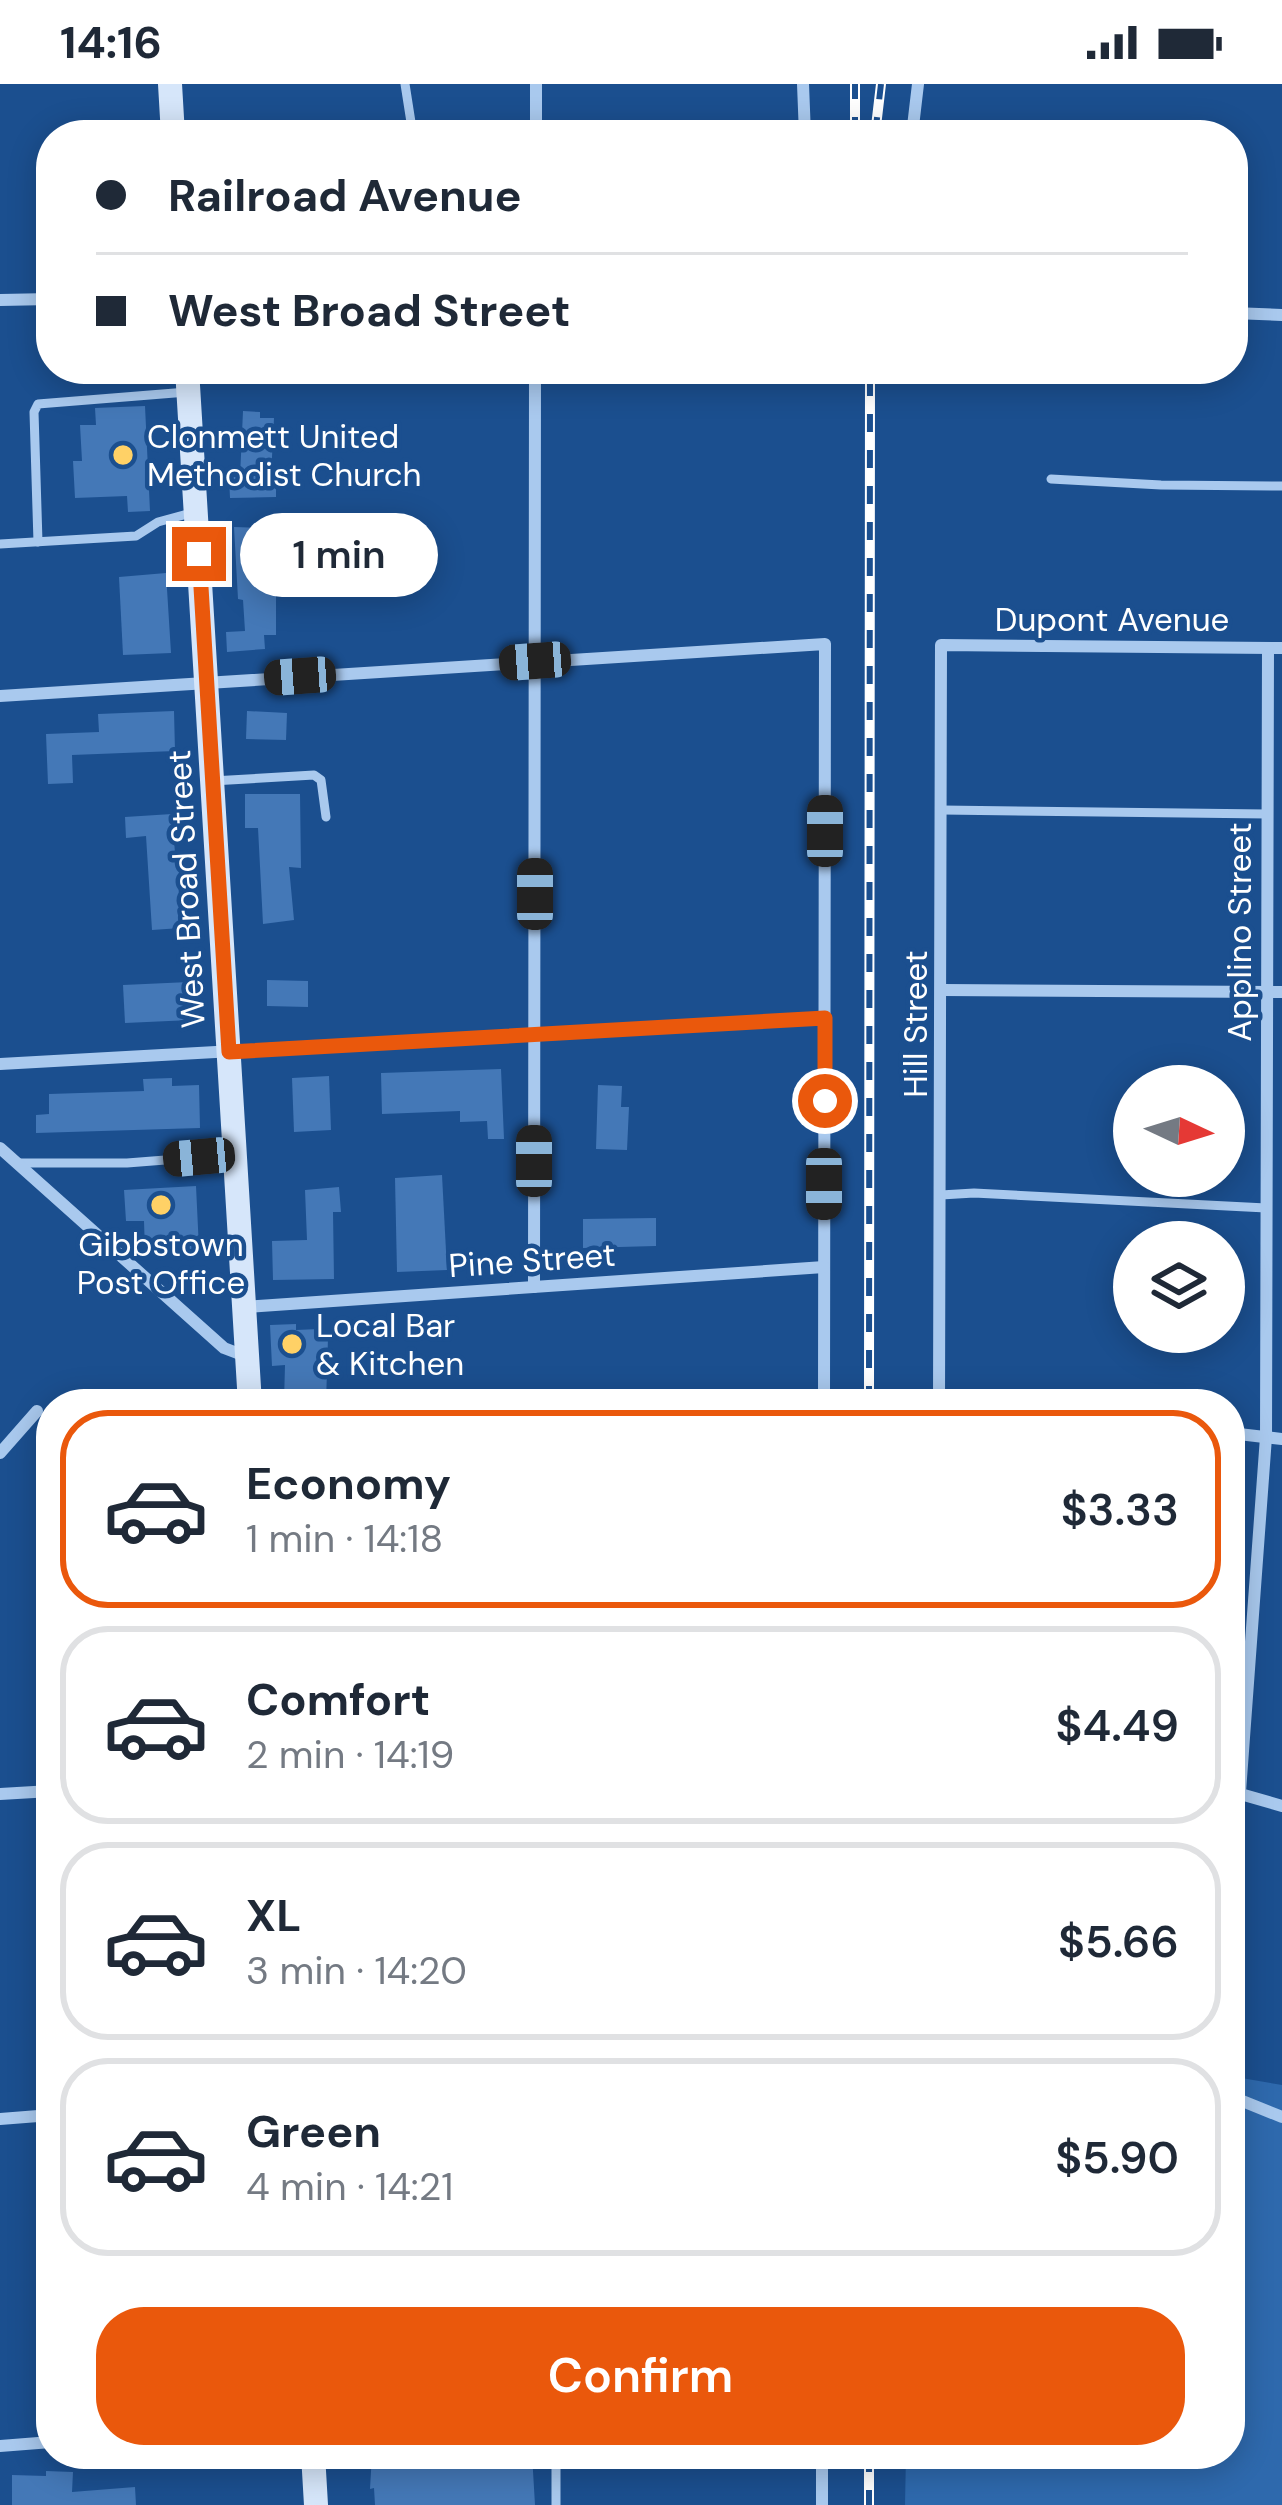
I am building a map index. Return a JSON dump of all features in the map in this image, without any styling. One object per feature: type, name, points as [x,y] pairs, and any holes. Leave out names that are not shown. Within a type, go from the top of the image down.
[{"type":"main road","points":[[170,84],[172,120]]},
{"type":"main road","name":"West Broad Street","points":[[188,384],[249,1389]]},
{"type":"main road","points":[[314,2469],[316,2505]]},
{"type":"street","points":[[536,84],[536,120]]},
{"type":"street","points":[[803,84],[804,120]]},
{"type":"street","points":[[914,120],[918,84]]},
{"type":"street","points":[[0,299],[36,299]]},
{"type":"street","points":[[1248,314],[1282,315]]},
{"type":"street","points":[[534,1287],[535,384]]},
{"type":"street","points":[[0,696],[825,644],[824,1389]]},
{"type":"street","name":"Dupont Avenue","points":[[941,645],[1275,647]]},
{"type":"street","name":"Hill Street","points":[[939,1389],[941,645]]},
{"type":"street","name":"Applino Street","points":[[1245,1677],[1266,1437],[1265,989],[1275,647]]},
{"type":"street","points":[[943,990],[1282,992]]},
{"type":"street","points":[[0,1064],[825,1018]]},
{"type":"street","points":[[0,1148],[224,1348],[247,1356]]},
{"type":"street","name":"Pine Street","points":[[244,1307],[824,1267]]},
{"type":"street","points":[[0,1453],[36,1413]]},
{"type":"street","points":[[1245,1435],[1282,1439]]},
{"type":"street","points":[[0,1794],[36,1792]]},
{"type":"street","points":[[1245,1795],[1282,1806]]},
{"type":"street","points":[[1245,2102],[1282,2117]]},
{"type":"street","points":[[0,2119],[36,2116]]},
{"type":"street","points":[[0,2446],[36,2443]]},
{"type":"street","points":[[822,2469],[822,2505]]},
{"type":"lane","points":[[405,84],[408,120]]},
{"type":"lane","points":[[38,542],[34,412],[38,404],[163,384]]},
{"type":"lane","points":[[1051,479],[1282,486]]},
{"type":"lane","points":[[0,544],[136,536],[158,522],[196,512]]},
{"type":"lane","points":[[212,782],[314,775],[321,780],[326,817]]},
{"type":"lane","points":[[941,810],[1267,814]]},
{"type":"lane","points":[[16,1163],[127,1163],[235,1154]]},
{"type":"lane","points":[[941,1196],[974,1193],[1282,1213]]},
{"type":"lane","points":[[556,2469],[556,2505]]},
{"type":"shaded area","points":[[1245,2079],[1282,2085],[1282,2505],[905,2505],[906,2469],[1245,2469]]},
{"type":"building","name":"Clonmett United Methodist Church","points":[[145,406],[150,511],[128,512],[127,496],[75,498],[73,461],[82,461],[80,425],[96,425],[95,408]]},
{"type":"building","points":[[243,411],[274,418],[271,476],[276,476],[276,497],[230,498],[229,477],[240,477]]},
{"type":"building","points":[[234,527],[267,528],[266,571],[276,572],[276,635],[264,635],[265,649],[227,652],[226,632],[245,631]]},
{"type":"building","points":[[166,573],[171,653],[123,655],[119,577]]},
{"type":"building","points":[[174,711],[175,751],[72,755],[73,783],[48,784],[46,734],[99,732],[98,714]]},
{"type":"building","points":[[247,711],[287,713],[286,740],[246,739]]},
{"type":"building","points":[[245,794],[300,794],[301,868],[289,867],[294,920],[263,924],[258,828],[245,828]]},
{"type":"building","points":[[172,814],[175,853],[182,853],[184,880],[178,880],[181,928],[152,930],[146,836],[126,838],[125,817]]},
{"type":"building","points":[[267,980],[308,981],[308,1007],[267,1006]]},
{"type":"building","points":[[189,982],[191,1020],[125,1023],[123,985]]},
{"type":"building","points":[[501,1069],[504,1139],[488,1139],[487,1121],[460,1122],[460,1111],[382,1114],[381,1073]]},
{"type":"building","points":[[329,1076],[331,1130],[294,1132],[292,1078]]},
{"type":"building","points":[[172,1078],[172,1086],[199,1085],[200,1128],[36,1133],[36,1115],[49,1114],[49,1094],[144,1091],[143,1079]]},
{"type":"building","points":[[598,1085],[622,1086],[621,1107],[629,1107],[627,1150],[596,1149]]},
{"type":"building","points":[[442,1175],[447,1270],[397,1272],[395,1178]]},
{"type":"building","name":"Gibbstown Post Office","points":[[196,1186],[199,1249],[145,1252],[144,1221],[126,1221],[124,1190]]},
{"type":"building","points":[[339,1187],[341,1212],[333,1212],[334,1279],[273,1280],[272,1241],[307,1240],[305,1190]]},
{"type":"building","points":[[656,1218],[656,1246],[583,1248],[583,1219]]},
{"type":"building","points":[[270,1325],[319,1329],[319,1338],[328,1338],[326,1389],[284,1389],[285,1365],[272,1366]]},
{"type":"building","points":[[371,2469],[533,2469],[535,2505],[375,2505],[374,2488],[370,2489]]},
{"type":"building","points":[[46,2471],[73,2472],[72,2492],[135,2487],[136,2505],[12,2505],[12,2475],[46,2476]]},
{"type":"railway","points":[[855,84],[855,120]]},
{"type":"railway","points":[[877,120],[881,84]]},
{"type":"railway","points":[[869,1389],[870,384]]},
{"type":"railway","points":[[869,2469],[869,2505]]},
{"type":"place","name":"Clonmett United Methodist Church","points":[[123,455]]},
{"type":"place","name":"Gibbstown Post Office","points":[[161,1205]]},
{"type":"place","name":"Local Bar & Kitchen","points":[[292,1344]]},
{"type":"route","points":[[199,554],[229,1052],[825,1018],[825,1101]]}]
